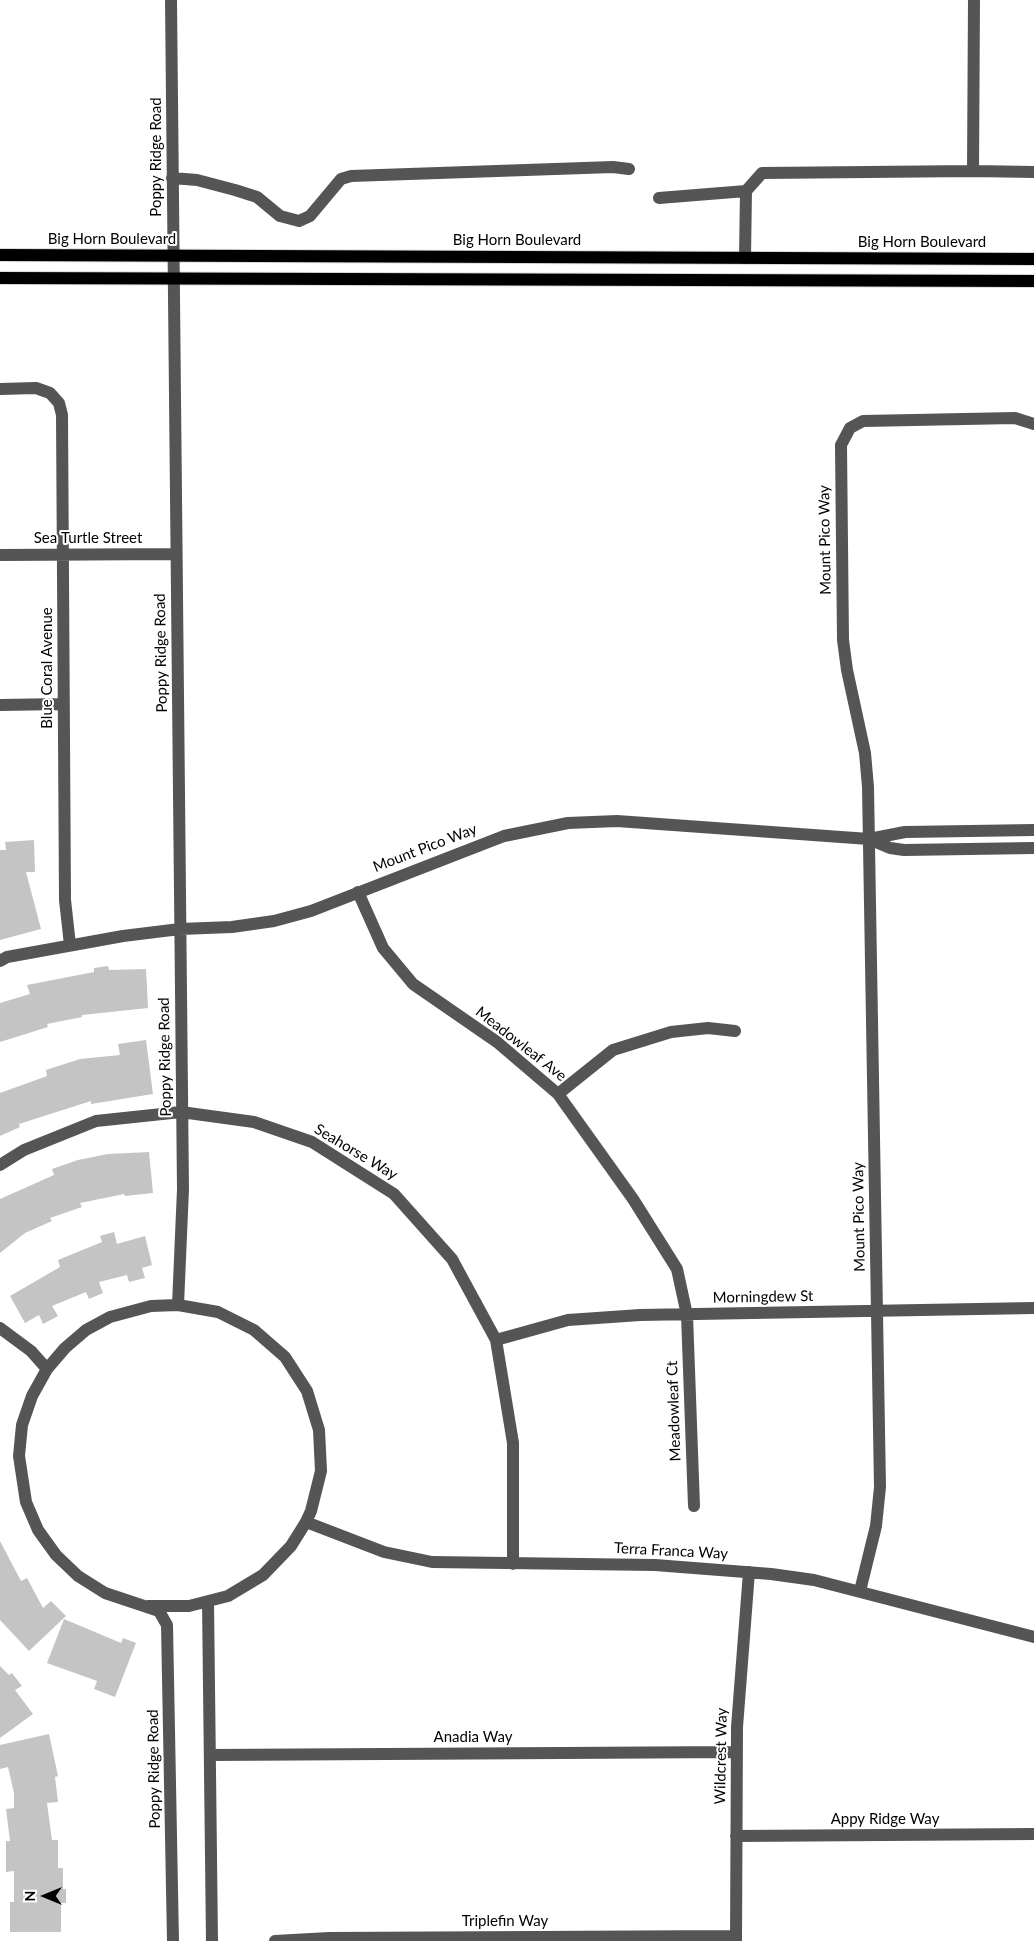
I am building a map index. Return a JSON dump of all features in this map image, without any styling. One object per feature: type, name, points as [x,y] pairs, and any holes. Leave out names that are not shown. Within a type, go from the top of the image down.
[{"type":"main road","name":"Big Horn Boulevard","points":[[0,255],[1034,259]]},
{"type":"main road","points":[[0,278],[1034,280]]},
{"type":"street","name":"Poppy Ridge Road","points":[[171,0],[182,1112],[182,1217],[178,1305]]},
{"type":"street","points":[[973,171],[974,0]]},
{"type":"street","points":[[172,178],[197,180],[257,197],[280,216],[299,221],[310,216],[341,179],[351,176],[603,167],[629,168]]},
{"type":"street","points":[[745,258],[746,191],[762,173],[1034,172]]},
{"type":"street","points":[[659,198],[746,191]]},
{"type":"street","name":"Blue Coral Avenue","points":[[0,388],[36,388],[50,393],[59,403],[62,416],[64,900],[70,946]]},
{"type":"street","name":"Mount Pico Way","points":[[860,1591],[876,1526],[879,1500],[869,839],[865,753],[847,670],[843,640],[840,451],[842,439],[856,424],[870,420],[1015,418],[1034,424]]},
{"type":"street","name":"Sea Turtle Street","points":[[0,555],[176,554]]},
{"type":"street","points":[[0,705],[63,704]]},
{"type":"street","name":"Mount Pico Way","points":[[0,961],[7,957],[123,936],[180,929],[232,927],[274,921],[311,911],[504,836],[568,822],[617,821],[869,839],[905,832],[1034,830]]},
{"type":"street","name":"Mount Pico Way","points":[[869,839],[890,848],[904,850],[1034,848]]},
{"type":"street","name":"Meadowleaf Ave","points":[[358,892],[383,948],[413,984],[497,1042],[558,1094],[633,1199],[677,1269],[688,1315]]},
{"type":"street","points":[[558,1094],[614,1050],[671,1032],[708,1028],[735,1031]]},
{"type":"street","name":"Seahorse Way","points":[[0,1165],[24,1150],[96,1121],[182,1112],[254,1122],[312,1142],[394,1194],[452,1259],[496,1340],[513,1443],[513,1564]]},
{"type":"street","name":"Poppy Ridge Road","points":[[148,1606],[189,1606],[228,1596],[263,1576],[292,1546],[306,1522],[321,1471],[319,1430],[307,1391],[285,1357],[254,1330],[218,1312],[178,1305],[150,1306],[110,1317],[75,1338],[47,1369],[32,1396],[20,1440],[22,1487],[32,1516],[51,1549],[78,1576],[112,1596],[159,1611],[164,1618],[169,1634],[173,1941]]},
{"type":"street","name":"Morningdew St","points":[[496,1340],[568,1320],[688,1315],[1034,1308]]},
{"type":"street","name":"Meadowleaf Ct","points":[[688,1315],[694,1506]]},
{"type":"street","points":[[0,1328],[31,1351],[47,1369]]},
{"type":"street","name":"Terra Franca Way","points":[[306,1522],[384,1552],[409,1558],[456,1564],[632,1564],[749,1572],[814,1580],[1034,1637]]},
{"type":"street","name":"Wildcrest Way","points":[[736,1939],[736,1752],[749,1572]]},
{"type":"street","points":[[208,1601],[212,1941]]},
{"type":"street","name":"Anadia Way","points":[[210,1754],[736,1752]]},
{"type":"street","name":"Appy Ridge Way","points":[[736,1836],[1034,1834]]},
{"type":"street","name":"Triplefin Way","points":[[275,1941],[329,1938],[736,1939]]},
{"type":"building","points":[[34,840],[35,872],[26,872],[41,929],[0,940],[0,850],[6,850],[5,842]]},
{"type":"building","points":[[108,966],[109,970],[146,969],[148,1008],[82,1015],[82,1017],[47,1024],[48,1027],[0,1042],[0,1003],[30,994],[27,985],[94,972],[94,968]]},
{"type":"building","points":[[146,1040],[153,1094],[91,1104],[91,1101],[19,1124],[20,1127],[0,1136],[0,1093],[47,1076],[46,1070],[80,1059],[120,1055],[118,1044]]},
{"type":"building","points":[[149,1152],[153,1193],[125,1196],[124,1194],[80,1203],[82,1207],[50,1218],[52,1221],[25,1233],[0,1253],[0,1199],[54,1175],[52,1169],[78,1160],[108,1154]]},
{"type":"building","points":[[114,1232],[117,1244],[145,1236],[152,1265],[142,1268],[145,1278],[129,1282],[127,1275],[99,1282],[103,1293],[89,1299],[86,1292],[52,1306],[58,1316],[43,1324],[39,1315],[25,1323],[10,1296],[60,1267],[58,1260],[102,1242],[100,1236]]},
{"type":"building","points":[[0,1541],[21,1581],[27,1578],[43,1608],[51,1601],[66,1616],[29,1651],[0,1620]]},
{"type":"building","points":[[64,1619],[121,1643],[123,1638],[136,1643],[115,1697],[94,1689],[97,1681],[47,1663]]},
{"type":"building","points":[[0,1666],[9,1675],[12,1673],[22,1686],[15,1690],[33,1714],[0,1738]]},
{"type":"building","points":[[49,1734],[58,1776],[55,1777],[58,1802],[47,1803],[52,1840],[58,1840],[58,1868],[63,1868],[63,1889],[66,1889],[66,1903],[61,1903],[61,1932],[10,1932],[10,1902],[14,1902],[14,1871],[6,1872],[6,1841],[10,1841],[6,1809],[14,1808],[14,1793],[8,1767],[0,1769],[0,1745]]}]
